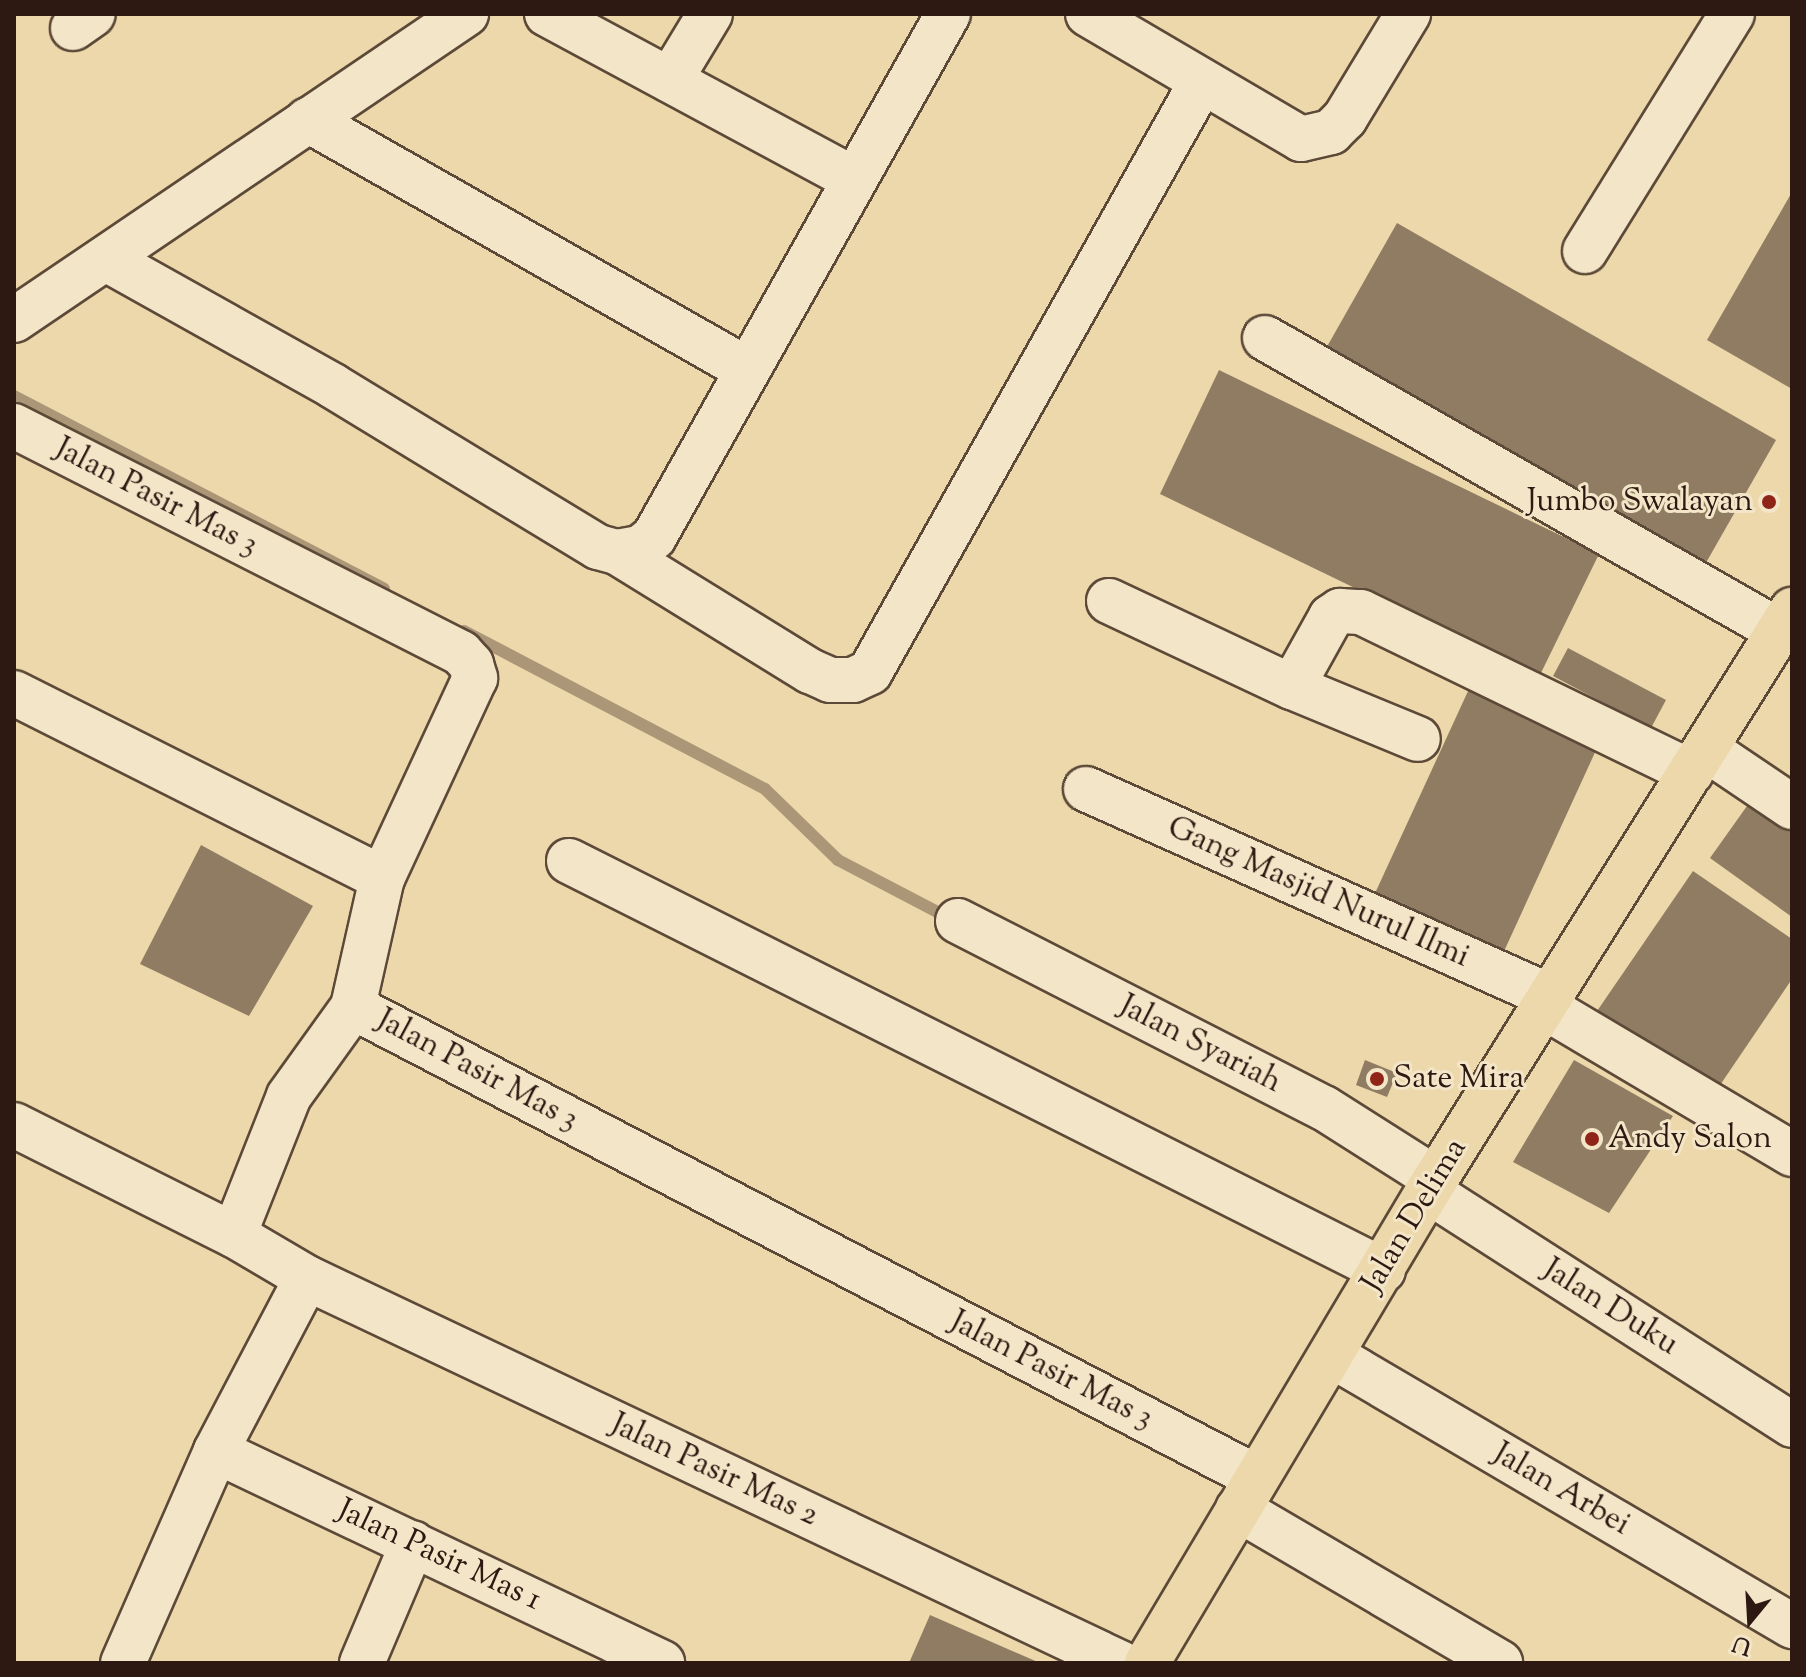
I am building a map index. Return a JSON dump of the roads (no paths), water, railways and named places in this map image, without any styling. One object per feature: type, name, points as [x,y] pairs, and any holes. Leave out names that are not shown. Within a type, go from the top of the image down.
[{"type":"main road","name":"Jalan Delima","points":[[1147,1663],[1432,1185],[1786,621]]},
{"type":"street","points":[[14,320],[108,260],[466,14]]},
{"type":"street","points":[[547,14],[854,179]]},
{"type":"street","points":[[670,80],[710,14]]},
{"type":"street","points":[[617,552],[640,548],[654,537],[948,14]]},
{"type":"street","points":[[1088,14],[1278,130],[1316,138],[1345,118],[1408,14]]},
{"type":"street","points":[[1585,251],[1732,14]]},
{"type":"street","points":[[108,260],[333,386],[598,547],[617,552],[810,671],[830,680],[853,680],[870,672],[1201,83]]},
{"type":"street","points":[[308,120],[748,370]]},
{"type":"street","points":[[1265,338],[1786,621]]},
{"type":"street","name":"Jalan Pasir Mas 3","points":[[14,426],[461,653],[471,664],[475,678],[382,878],[353,1007],[1247,1493],[1500,1663]]},
{"type":"street","points":[[1109,601],[1292,687],[1418,739]]},
{"type":"street","points":[[1292,687],[1331,617],[1340,611],[1361,612],[1698,761],[1792,807]]},
{"type":"street","points":[[14,693],[382,878]]},
{"type":"street","name":"Gang Masjid Nurul Ilmi","points":[[1086,789],[1546,1001],[1792,1154]]},
{"type":"street","points":[[569,861],[1383,1270]]},
{"type":"street","name":"Jalan Syariah","points":[[958,921],[1324,1108],[1432,1185]]},
{"type":"street","points":[[234,1235],[289,1096],[353,1007]]},
{"type":"street","name":"Jalan Pasir Mas 2","points":[[14,1125],[234,1235],[307,1278],[1120,1663]]},
{"type":"street","name":"Jalan Duku","points":[[1432,1185],[1792,1425]]},
{"type":"street","points":[[123,1663],[216,1451],[307,1278]]},
{"type":"street","name":"Jalan Arbei","points":[[1331,1355],[1792,1626]]},
{"type":"street","name":"Jalan Pasir Mas 1","points":[[216,1451],[662,1663]]},
{"type":"street","points":[[362,1663],[413,1543]]},
{"type":"waterway","points":[[14,396],[384,589]]},
{"type":"waterway","points":[[464,631],[765,789],[838,860],[951,919]]},
{"type":"place","name":"Jumbo Swalayan","points":[[1769,502]]},
{"type":"place","name":"Sate Mira","points":[[1377,1079]]},
{"type":"place","name":"Andy Salon","points":[[1592,1139]]}]
